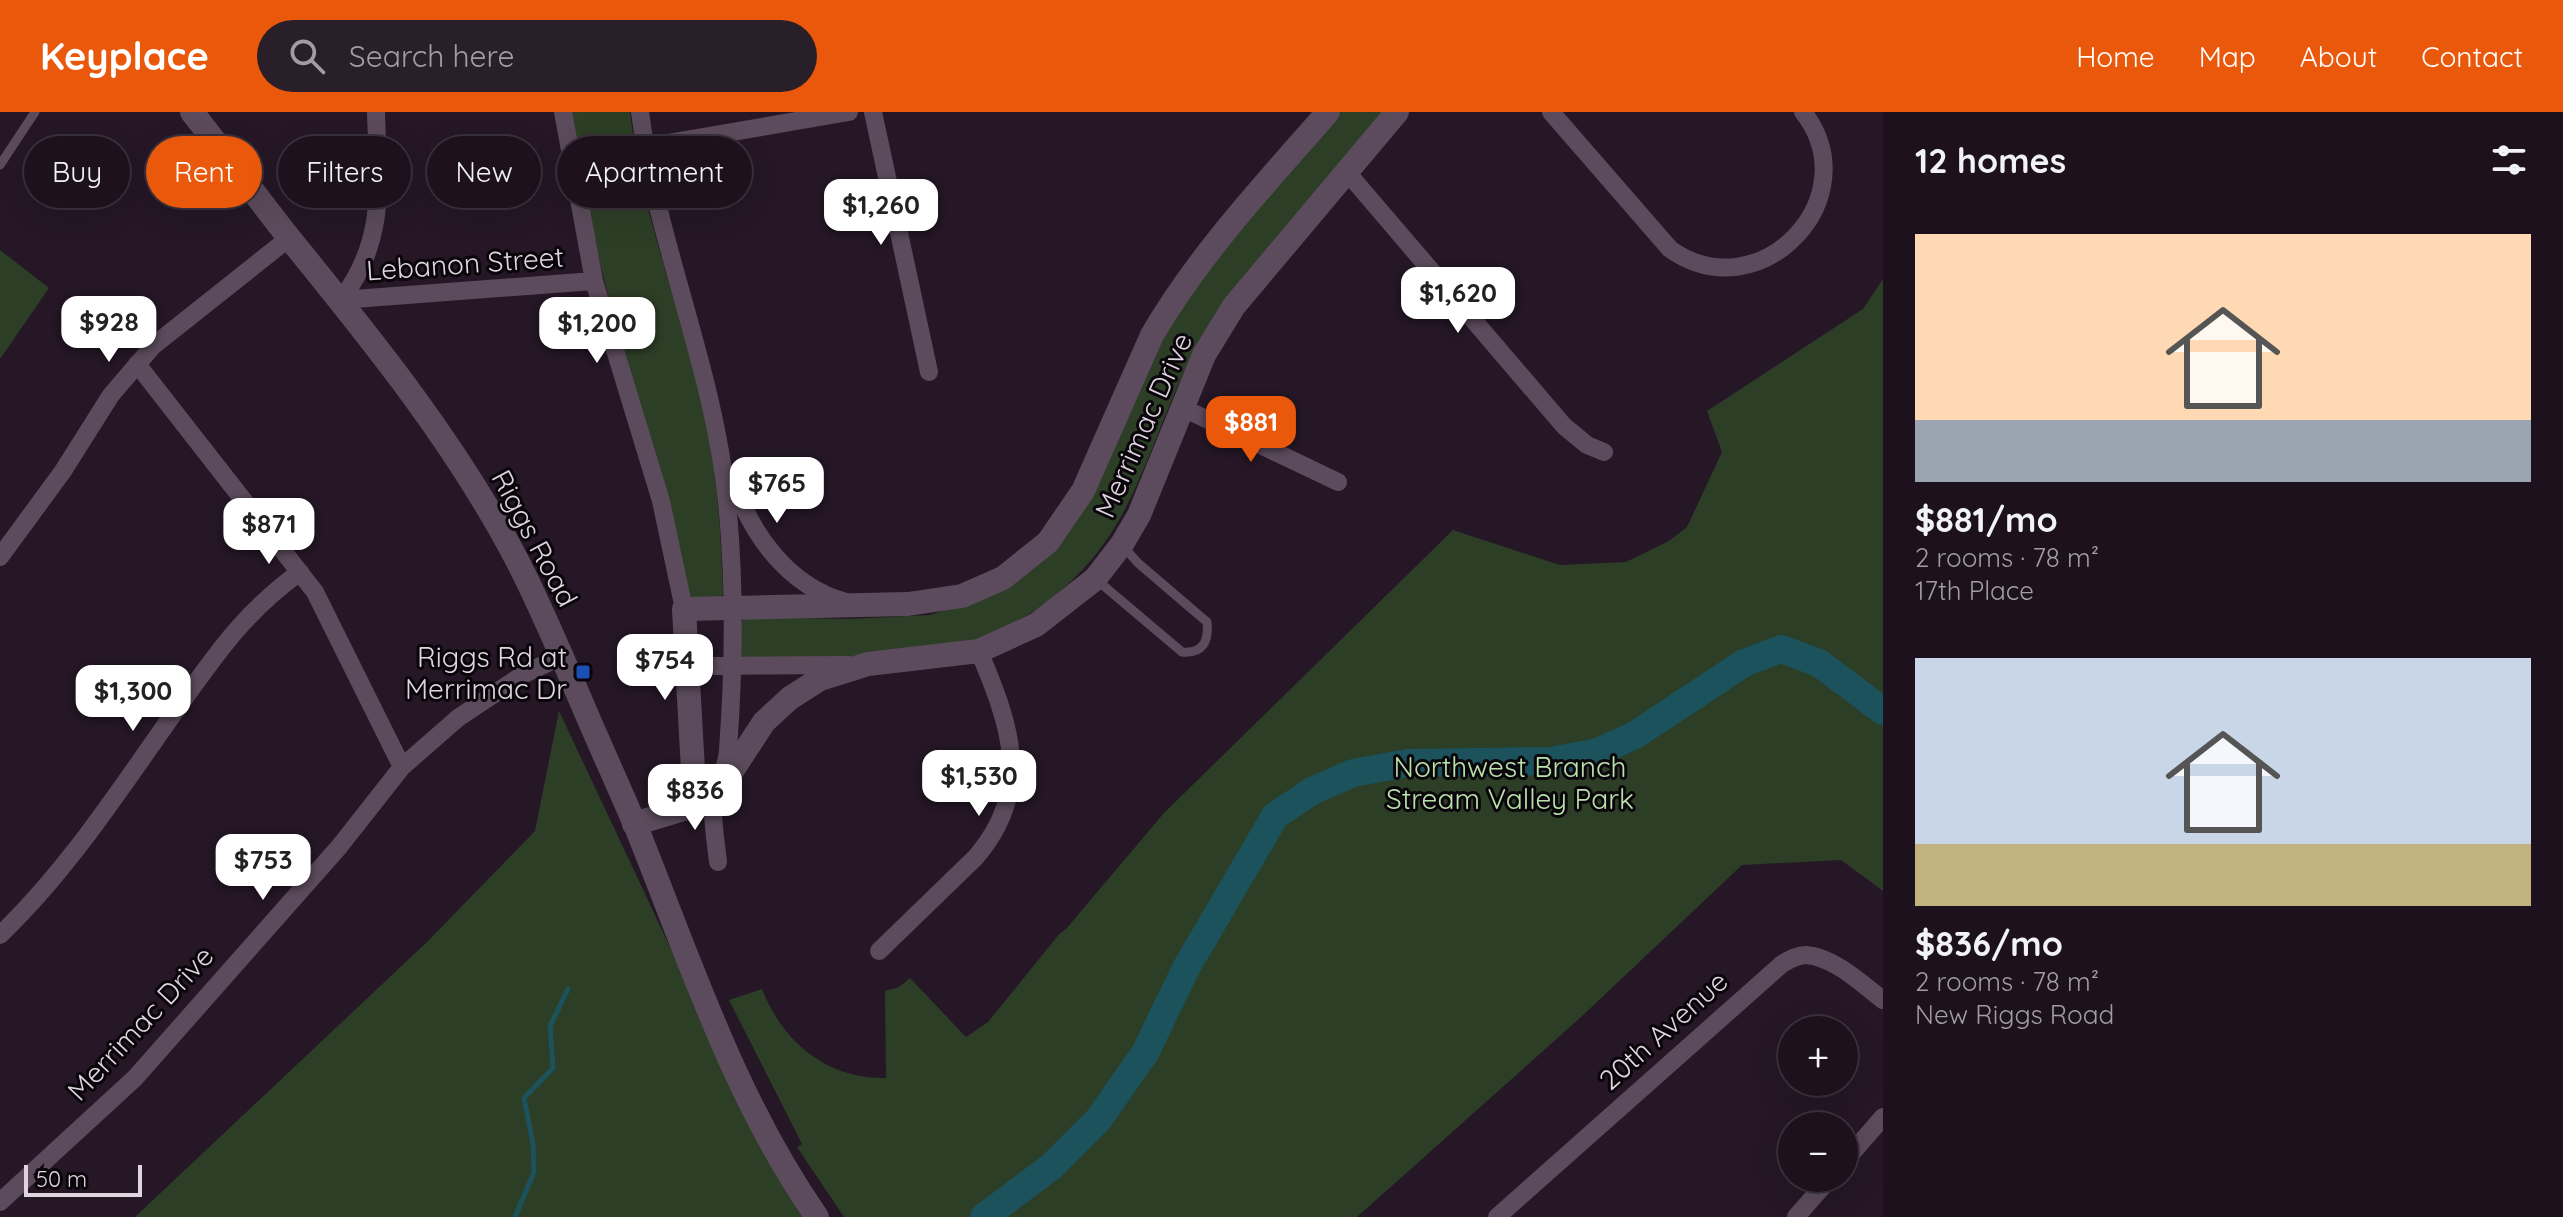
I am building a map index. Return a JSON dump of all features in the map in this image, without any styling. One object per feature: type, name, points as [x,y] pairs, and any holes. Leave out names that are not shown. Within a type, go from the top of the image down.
[{"type":"street","name":"Riggs Road","points":[[192,112],[341,300],[431,421],[485,503],[519,564],[562,656],[735,1070],[773,1147],[817,1217]]},
{"type":"street","points":[[341,300],[357,279],[374,238],[377,201],[376,112]]},
{"type":"street","points":[[563,112],[594,281],[661,501],[684,609],[693,770],[692,793],[687,806]]},
{"type":"street","points":[[640,112],[643,136]]},
{"type":"street","points":[[708,136],[849,112]]},
{"type":"street","points":[[873,112],[929,372]]},
{"type":"street","name":"Merrimac Drive","points":[[684,609],[908,604],[962,596],[1003,578],[1048,542],[1063,523],[1093,471],[1164,314],[1243,211],[1328,112]]},
{"type":"street","name":"Merrimac Drive","points":[[687,666],[868,664],[979,651],[1036,625],[1095,579],[1122,544],[1146,501],[1204,355],[1234,306],[1397,112]]},
{"type":"street","points":[[1551,112],[1670,249],[1703,266],[1740,268],[1771,257],[1808,220],[1822,190],[1824,171],[1818,142],[1803,112]]},
{"type":"street","points":[[1346,171],[1564,426],[1587,445],[1604,452]]},
{"type":"street","points":[[658,208],[717,429],[748,516],[768,549],[787,569],[815,589],[861,605]]},
{"type":"street","points":[[0,557],[63,471],[111,395],[137,364],[171,330],[289,238]]},
{"type":"street","name":"Lebanon Street","points":[[341,300],[594,281]]},
{"type":"street","points":[[137,364],[325,608],[402,767]]},
{"type":"street","points":[[1183,408],[1338,482]]},
{"type":"street","points":[[717,429],[727,502],[732,608],[727,767],[713,800],[718,862]]},
{"type":"street","points":[[0,935],[62,866],[239,624],[264,599],[300,572]]},
{"type":"street","points":[[879,951],[976,857],[994,835],[1005,812],[1011,781],[1011,745],[1000,701],[979,651]]},
{"type":"street","name":"Merrimac Drive","points":[[0,1202],[102,1110],[155,1056],[339,847],[402,767],[458,718],[524,674],[562,656]]},
{"type":"street","points":[[634,824],[713,800],[764,722],[781,706],[820,679],[868,664]]},
{"type":"street","name":"20th Avenue","points":[[1497,1217],[1782,964],[1808,955],[1847,973],[1883,1000]]},
{"type":"street","points":[[1858,1146],[1883,1117]]},
{"type":"street","points":[[1796,1217],[1818,1192]]},
{"type":"lane","points":[[0,165],[35,112]]},
{"type":"lane","points":[[1095,579],[1182,652],[1192,653],[1202,648],[1208,637],[1207,622],[1138,563],[1122,544]]},
{"type":"green space","points":[[572,112],[630,112],[634,136],[575,136]]},
{"type":"green space","points":[[1336,112],[1387,112],[1219,312],[1179,384],[1125,509],[1111,533],[1077,576],[1035,611],[986,636],[960,644],[909,653],[855,656],[747,659],[740,655],[738,626],[746,617],[848,619],[930,615],[990,595],[1034,565],[1187,292]]},
{"type":"green space","points":[[587,208],[648,208],[694,370],[712,453],[723,594],[716,602],[688,598]]},
{"type":"green space","points":[[0,250],[49,288],[0,359]]},
{"type":"green space","name":"Northwest Branch Stream Valley Park","points":[[1883,279],[1883,891],[1841,860],[1742,865],[1580,1018],[1357,1217],[844,1217],[797,1147],[802,1144],[729,1000],[762,989],[782,1025],[809,1054],[844,1072],[864,1077],[886,1078],[885,991],[899,987],[910,978],[966,1037],[988,1022],[1164,813],[1453,530],[1560,565],[1626,562],[1669,541],[1687,527],[1722,452],[1707,411],[1863,309]]},
{"type":"green space","points":[[559,711],[726,1066],[809,1217],[135,1217],[427,942],[535,831]]},
{"type":"waterway","points":[[984,1217],[1052,1166],[1098,1120],[1145,1053],[1186,968],[1275,816],[1312,791],[1353,773],[1408,763],[1551,761],[1598,752],[1635,735],[1744,663],[1781,649],[1819,663],[1883,711]]},
{"type":"waterway","points":[[515,1217],[534,1172],[533,1144],[524,1098],[553,1068],[550,1026],[568,989]]},
{"type":"place","name":"Riggs Rd at Merrimac Dr","points":[[583,672]]}]
